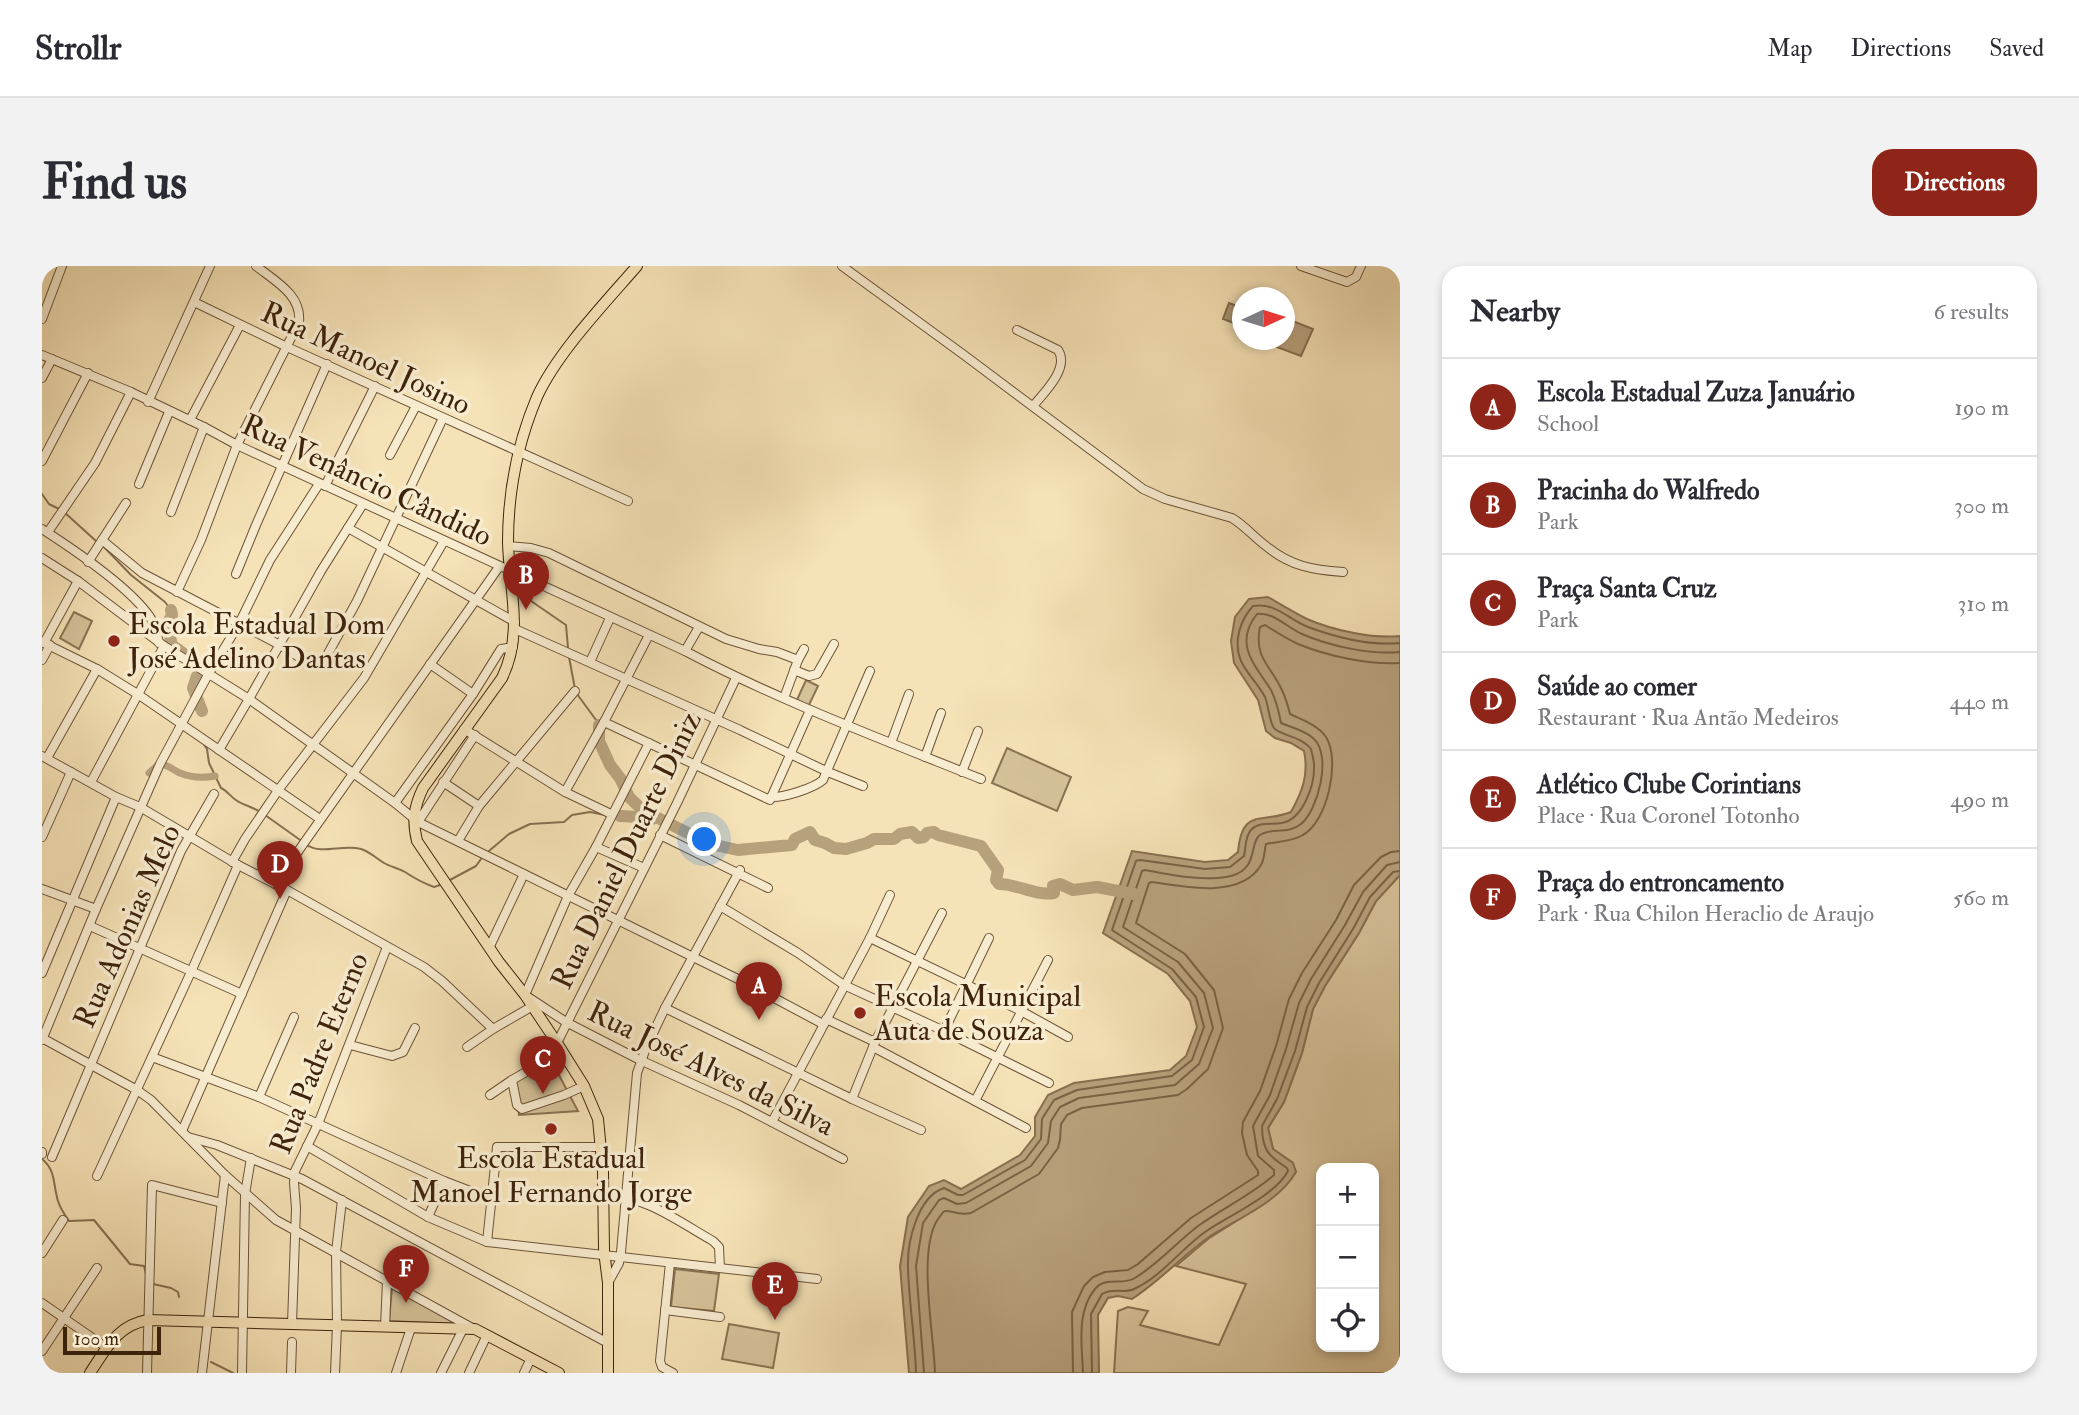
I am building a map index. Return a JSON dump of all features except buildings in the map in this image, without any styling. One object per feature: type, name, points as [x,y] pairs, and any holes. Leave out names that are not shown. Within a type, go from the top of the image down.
[{"type":"main road","points":[[608,1373],[608,1283],[604,1255],[604,1196],[598,1119],[584,1086],[559,1047],[417,841],[416,804],[423,788],[510,663],[515,625],[508,546],[513,477],[538,396],[548,377],[582,330],[637,266]]},
{"type":"main road","points":[[92,1371],[121,1330],[148,1320],[475,1329],[559,1373]]},
{"type":"street","points":[[42,319],[62,266]]},
{"type":"street","points":[[148,402],[210,266]]},
{"type":"street","points":[[177,592],[201,540],[237,445],[299,322],[299,308],[289,293],[256,266]]},
{"type":"street","points":[[842,266],[1143,489],[1165,499],[1232,518],[1273,552],[1301,567],[1343,572]]},
{"type":"street","points":[[1301,266],[1347,282],[1356,277],[1361,266]]},
{"type":"street","name":"Rua Manoel Josino","points":[[194,302],[287,347],[628,501]]},
{"type":"street","points":[[190,420],[240,325]]},
{"type":"street","points":[[1017,330],[1061,354],[1059,369],[1033,407]]},
{"type":"street","name":"Rua Venâncio Cândido","points":[[42,355],[131,392],[281,466],[685,651],[736,678],[846,726],[981,779]]},
{"type":"street","points":[[42,378],[52,359]]},
{"type":"street","points":[[236,575],[327,365]]},
{"type":"street","points":[[42,461],[88,373]]},
{"type":"street","points":[[375,387],[322,485],[270,560],[239,624],[181,723],[140,807],[42,1038],[137,1090],[165,1113],[225,1175],[276,1220],[475,1329]]},
{"type":"street","points":[[90,782],[139,695],[161,645],[154,625],[127,592],[45,530],[95,463],[131,392]]},
{"type":"street","points":[[390,455],[416,406]]},
{"type":"street","points":[[139,484],[169,412]]},
{"type":"street","points":[[102,540],[142,573],[280,645],[310,664],[319,664],[326,659],[357,601],[443,418]]},
{"type":"street","points":[[171,512],[204,427]]},
{"type":"street","points":[[88,562],[126,503]]},
{"type":"street","points":[[219,750],[310,588],[363,504]]},
{"type":"street","points":[[348,528],[515,625],[626,679],[863,786]]},
{"type":"street","points":[[97,1176],[191,972],[245,839],[312,744],[364,678],[444,541]]},
{"type":"street","points":[[508,546],[549,553],[738,644],[777,652],[798,660]]},
{"type":"street","points":[[42,558],[78,581],[161,645],[249,699],[416,820],[874,1045],[1026,1128]]},
{"type":"street","points":[[275,884],[499,567]]},
{"type":"street","points":[[42,660],[45,643],[78,581]]},
{"type":"street","points":[[590,662],[610,618]]},
{"type":"street","points":[[685,651],[699,627]]},
{"type":"street","points":[[565,792],[649,635]]},
{"type":"street","points":[[45,643],[97,669],[139,695],[320,819]]},
{"type":"street","points":[[794,670],[814,676],[819,672],[834,644]]},
{"type":"street","points":[[395,803],[473,694],[501,649],[513,647]]},
{"type":"street","points":[[784,698],[804,649]]},
{"type":"street","points":[[430,664],[473,694]]},
{"type":"street","points":[[97,669],[44,757],[116,797],[140,807],[235,864],[287,890],[434,975],[493,1029]]},
{"type":"street","points":[[604,722],[771,798],[783,796],[823,780],[870,671]]},
{"type":"street","name":"Rua Daniel Duarte Diniz","points":[[559,1047],[566,1022],[677,803],[736,678]]},
{"type":"street","points":[[458,841],[479,806],[575,691]]},
{"type":"street","points":[[891,743],[909,694]]},
{"type":"street","points":[[771,798],[810,710]]},
{"type":"street","points":[[925,757],[941,713]]},
{"type":"street","points":[[464,729],[565,792],[611,814]]},
{"type":"street","points":[[962,772],[978,731]]},
{"type":"street","points":[[416,820],[475,735]]},
{"type":"street","points":[[525,995],[568,896],[649,743]]},
{"type":"street","points":[[42,837],[71,772]]},
{"type":"street","points":[[443,782],[479,806]]},
{"type":"street","name":"Rua Adonias Melo","points":[[52,1157],[188,836],[214,794]]},
{"type":"street","points":[[42,973],[116,797]]},
{"type":"street","points":[[660,835],[768,888]]},
{"type":"street","points":[[596,847],[644,868]]},
{"type":"street","points":[[608,1283],[620,1257],[640,1060],[665,1008],[739,873]]},
{"type":"street","points":[[489,947],[524,874]]},
{"type":"street","points":[[42,889],[96,909]]},
{"type":"street","points":[[185,1134],[206,1077],[287,890]]},
{"type":"street","points":[[772,1122],[890,895]]},
{"type":"street","points":[[720,906],[798,953],[844,985],[1049,1083]]},
{"type":"street","points":[[852,1099],[874,1045],[942,913]]},
{"type":"street","points":[[90,926],[242,994]]},
{"type":"street","points":[[870,937],[1068,1037]]},
{"type":"street","points":[[944,1031],[989,938]]},
{"type":"street","name":"Rua Padre Eterno","points":[[294,1176],[318,1124],[387,947]]},
{"type":"street","points":[[975,1101],[1048,960]]},
{"type":"street","name":"Rua José Alves da Silva","points":[[525,995],[566,1022],[640,1060],[739,1105],[843,1158]]},
{"type":"street","points":[[467,1047],[531,1007]]},
{"type":"street","points":[[665,1008],[921,1130]]},
{"type":"street","points":[[259,1097],[294,1017]]},
{"type":"street","points":[[350,1045],[392,1056],[399,1055],[415,1028]]},
{"type":"street","points":[[490,1095],[559,1047]]},
{"type":"street","points":[[152,1057],[259,1097],[444,1181],[491,1199]]},
{"type":"street","points":[[512,1080],[517,1105],[522,1109],[564,1096],[584,1086]]},
{"type":"street","points":[[185,1134],[217,1144],[294,1176],[608,1343]]},
{"type":"street","points":[[307,1146],[428,1217],[487,1241],[817,1279]]},
{"type":"street","points":[[487,1241],[497,1147],[601,1147]]},
{"type":"street","points":[[242,1373],[245,1194],[251,1158]]},
{"type":"street","points":[[202,1373],[225,1175]]},
{"type":"street","points":[[292,1324],[296,1208],[294,1176]]},
{"type":"street","points":[[428,1217],[444,1181]]},
{"type":"street","points":[[147,1373],[152,1185],[222,1203]]},
{"type":"street","points":[[604,1196],[625,1196],[640,1201],[713,1241],[719,1247],[720,1268]]},
{"type":"street","points":[[335,1373],[336,1252],[342,1200]]},
{"type":"street","points":[[42,1253],[63,1220]]},
{"type":"street","points":[[670,1263],[661,1365],[673,1373]]},
{"type":"street","points":[[42,1351],[97,1268]]},
{"type":"street","points":[[385,1327],[387,1281]]},
{"type":"street","points":[[42,1303],[107,1348]]},
{"type":"street","points":[[666,1310],[720,1317]]},
{"type":"street","points":[[396,1373],[411,1328]]},
{"type":"street","points":[[441,1373],[463,1329]]},
{"type":"street","points":[[469,1373],[487,1335]]},
{"type":"street","points":[[291,1373],[292,1342]]},
{"type":"street","points":[[524,1373],[531,1358]]},
{"type":"street","points":[[42,1369],[48,1373]]},
{"type":"shaded area","points":[[74,612],[92,621],[79,649],[60,638]]},
{"type":"shaded area","points":[[806,680],[818,686],[808,707],[796,702]]},
{"type":"shaded area","points":[[1007,748],[1071,777],[1057,811],[992,783]]},
{"type":"shaded area","points":[[1400,875],[1400,1373],[1114,1373],[1118,1311],[1128,1307],[1148,1311],[1140,1325],[1219,1345],[1246,1284],[1176,1266],[1208,1239],[1266,1202],[1293,1163],[1273,1149],[1268,1128],[1284,1102],[1302,1053],[1313,1009],[1376,901]]},
{"type":"shaded area","points":[[551,1060],[578,1111],[519,1115],[515,1078]]},
{"type":"shaded area","points":[[675,1269],[719,1274],[714,1311],[671,1307]]},
{"type":"shaded area","points":[[392,1288],[457,1324],[389,1321]]},
{"type":"shaded area","points":[[729,1324],[779,1333],[773,1368],[722,1359]]},
{"type":"water","points":[[1229,303],[1232,304],[1232,322],[1223,319]]},
{"type":"water","points":[[1295,322],[1313,329],[1301,356],[1285,350],[1295,350]]},
{"type":"water","points":[[1268,597],[1307,619],[1328,627],[1365,635],[1400,636],[1400,875],[1376,901],[1313,1009],[1302,1053],[1284,1102],[1268,1128],[1273,1149],[1293,1163],[1296,1172],[1279,1193],[1209,1237],[1132,1299],[1118,1296],[1108,1298],[1098,1315],[1099,1373],[909,1373],[900,1266],[908,1217],[929,1186],[944,1180],[961,1189],[1020,1155],[1035,1136],[1035,1117],[1048,1095],[1074,1083],[1170,1070],[1186,1056],[1197,1027],[1190,1001],[1168,974],[1103,933],[1132,851],[1205,862],[1228,860],[1238,852],[1240,838],[1249,823],[1291,812],[1295,805],[1305,776],[1304,751],[1266,731],[1258,700],[1234,663],[1231,641],[1235,617],[1249,599]]},
{"type":"waterway","points":[[42,494],[49,504],[59,509]]},
{"type":"waterway","points":[[64,512],[96,541]]},
{"type":"waterway","points":[[103,546],[171,610]]},
{"type":"waterway","points":[[526,556],[526,573]]},
{"type":"waterway","points":[[526,582],[531,601],[566,625],[568,648]]},
{"type":"waterway","points":[[171,610],[172,615],[167,625],[172,645],[198,664]]},
{"type":"waterway","points":[[569,657],[575,689]]},
{"type":"waterway","points":[[197,676],[193,688],[202,711]]},
{"type":"waterway","points":[[577,694],[599,724]]},
{"type":"waterway","points":[[599,725],[599,741],[610,765],[629,797],[652,819]]},
{"type":"waterway","points":[[201,740],[221,788],[236,800],[260,812]]},
{"type":"waterway","points":[[149,773],[159,764],[189,776],[215,776]]},
{"type":"waterway","points":[[489,851],[509,834],[530,824],[564,822],[572,815],[590,812],[605,815]]},
{"type":"waterway","points":[[265,815],[303,842]]},
{"type":"waterway","points":[[620,816],[658,818],[710,844],[738,850],[792,845],[795,839],[810,832],[815,840],[834,848],[846,849],[874,839],[894,839],[900,834],[912,832],[918,838],[934,832],[981,846],[998,870],[996,880],[999,884],[1047,893],[1054,893],[1053,886],[1060,884],[1073,890],[1097,887],[1134,894]]},
{"type":"waterway","points":[[307,845],[319,849],[361,849],[426,884],[434,887],[440,885]]},
{"type":"waterway","points":[[448,881],[476,866],[481,859]]},
{"type":"waterway","points":[[42,1159],[52,1173],[59,1204],[69,1221],[94,1220],[130,1264],[144,1266],[146,1274]]},
{"type":"waterway","points":[[153,1284],[171,1288],[178,1292],[179,1297]]},
{"type":"waterway","points":[[211,1362],[233,1373]]},
{"type":"place","name":"Pracinha do Walfredo","points":[[526,610]]},
{"type":"place","name":"Escola Estadual Dom José Adelino Dantas","points":[[114,641]]},
{"type":"place","name":"Saúde ao comer","points":[[280,899]]},
{"type":"place","name":"Escola Municipal Auta de Souza","points":[[860,1013]]},
{"type":"place","name":"Escola Estadual Zuza Januário","points":[[759,1020]]},
{"type":"place","name":"Praça Santa Cruz","points":[[543,1094]]},
{"type":"place","name":"Escola Estadual Manoel Fernando Jorge","points":[[551,1129]]},
{"type":"place","name":"Praça do entroncamento","points":[[406,1303]]},
{"type":"place","name":"Atlético Clube Corintians","points":[[775,1320]]}]
